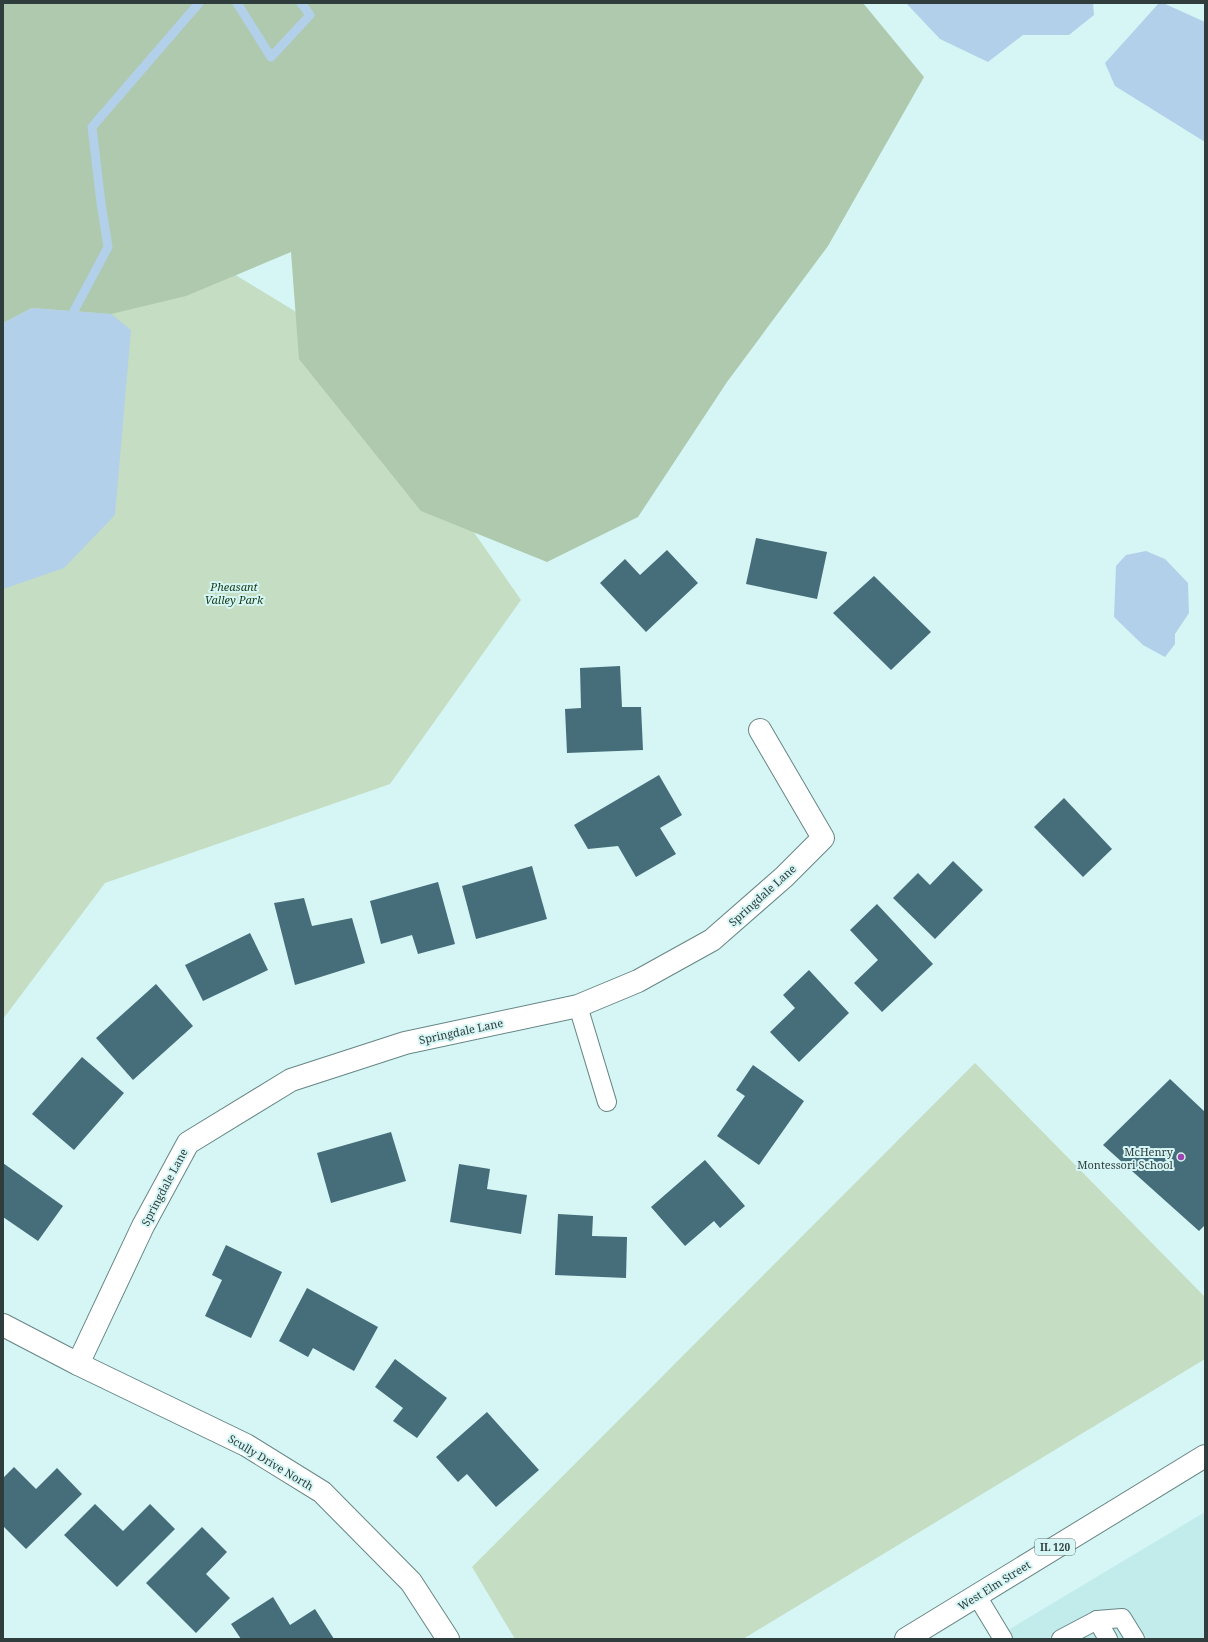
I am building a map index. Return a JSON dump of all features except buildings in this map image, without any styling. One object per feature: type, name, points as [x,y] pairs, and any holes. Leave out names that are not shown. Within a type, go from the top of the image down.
[{"type":"street","name":"Springdale Lane","points":[[78,1364],[142,1226],[188,1142],[291,1080],[405,1043],[578,1006],[638,981],[712,940],[784,877],[823,838],[760,730]]},
{"type":"street","name":"Scully Drive North","points":[[3,1325],[78,1364],[246,1445],[322,1492],[411,1582],[448,1639]]},
{"type":"street","name":"West Elm Street","points":[[906,1639],[1205,1456]]},
{"type":"lane","points":[[578,1006],[607,1102]]},
{"type":"lane","points":[[977,1596],[1003,1639]]},
{"type":"lane","points":[[1061,1639],[1097,1620],[1122,1618],[1135,1639]]},
{"type":"lane","points":[[1097,1620],[1108,1639]]},
{"type":"shaded area","points":[[906,3],[1093,3],[1094,15],[1069,35],[1023,35],[988,62],[940,39]]},
{"type":"shaded area","points":[[1159,3],[1163,3],[1205,22],[1205,142],[1115,86],[1105,63]]},
{"type":"shaded area","points":[[32,308],[111,314],[131,330],[115,515],[64,568],[3,589],[3,323]]},
{"type":"shaded area","points":[[1146,551],[1165,559],[1188,583],[1189,613],[1175,634],[1175,644],[1165,657],[1143,645],[1114,617],[1116,566],[1126,555]]},
{"type":"shaded area","points":[[1205,1512],[1205,1639],[993,1639]]},
{"type":"green space","points":[[3,3],[863,3],[924,77],[828,246],[727,382],[638,517],[547,562],[421,511],[299,359],[291,252],[186,296],[111,314],[32,308],[3,323]]},
{"type":"green space","name":"Pheasant Valley Park","points":[[181,242],[339,338],[521,600],[390,784],[105,883],[3,1019],[3,321]]},
{"type":"green space","points":[[975,1063],[1205,1297],[1205,1359],[743,1639],[515,1639],[472,1567]]},
{"type":"waterway","points":[[74,311],[108,247],[92,127],[199,3]]},
{"type":"waterway","points":[[237,3],[271,57],[310,15],[301,3]]},
{"type":"place","name":"McHenry Montessori School","points":[[1181,1157]]}]
